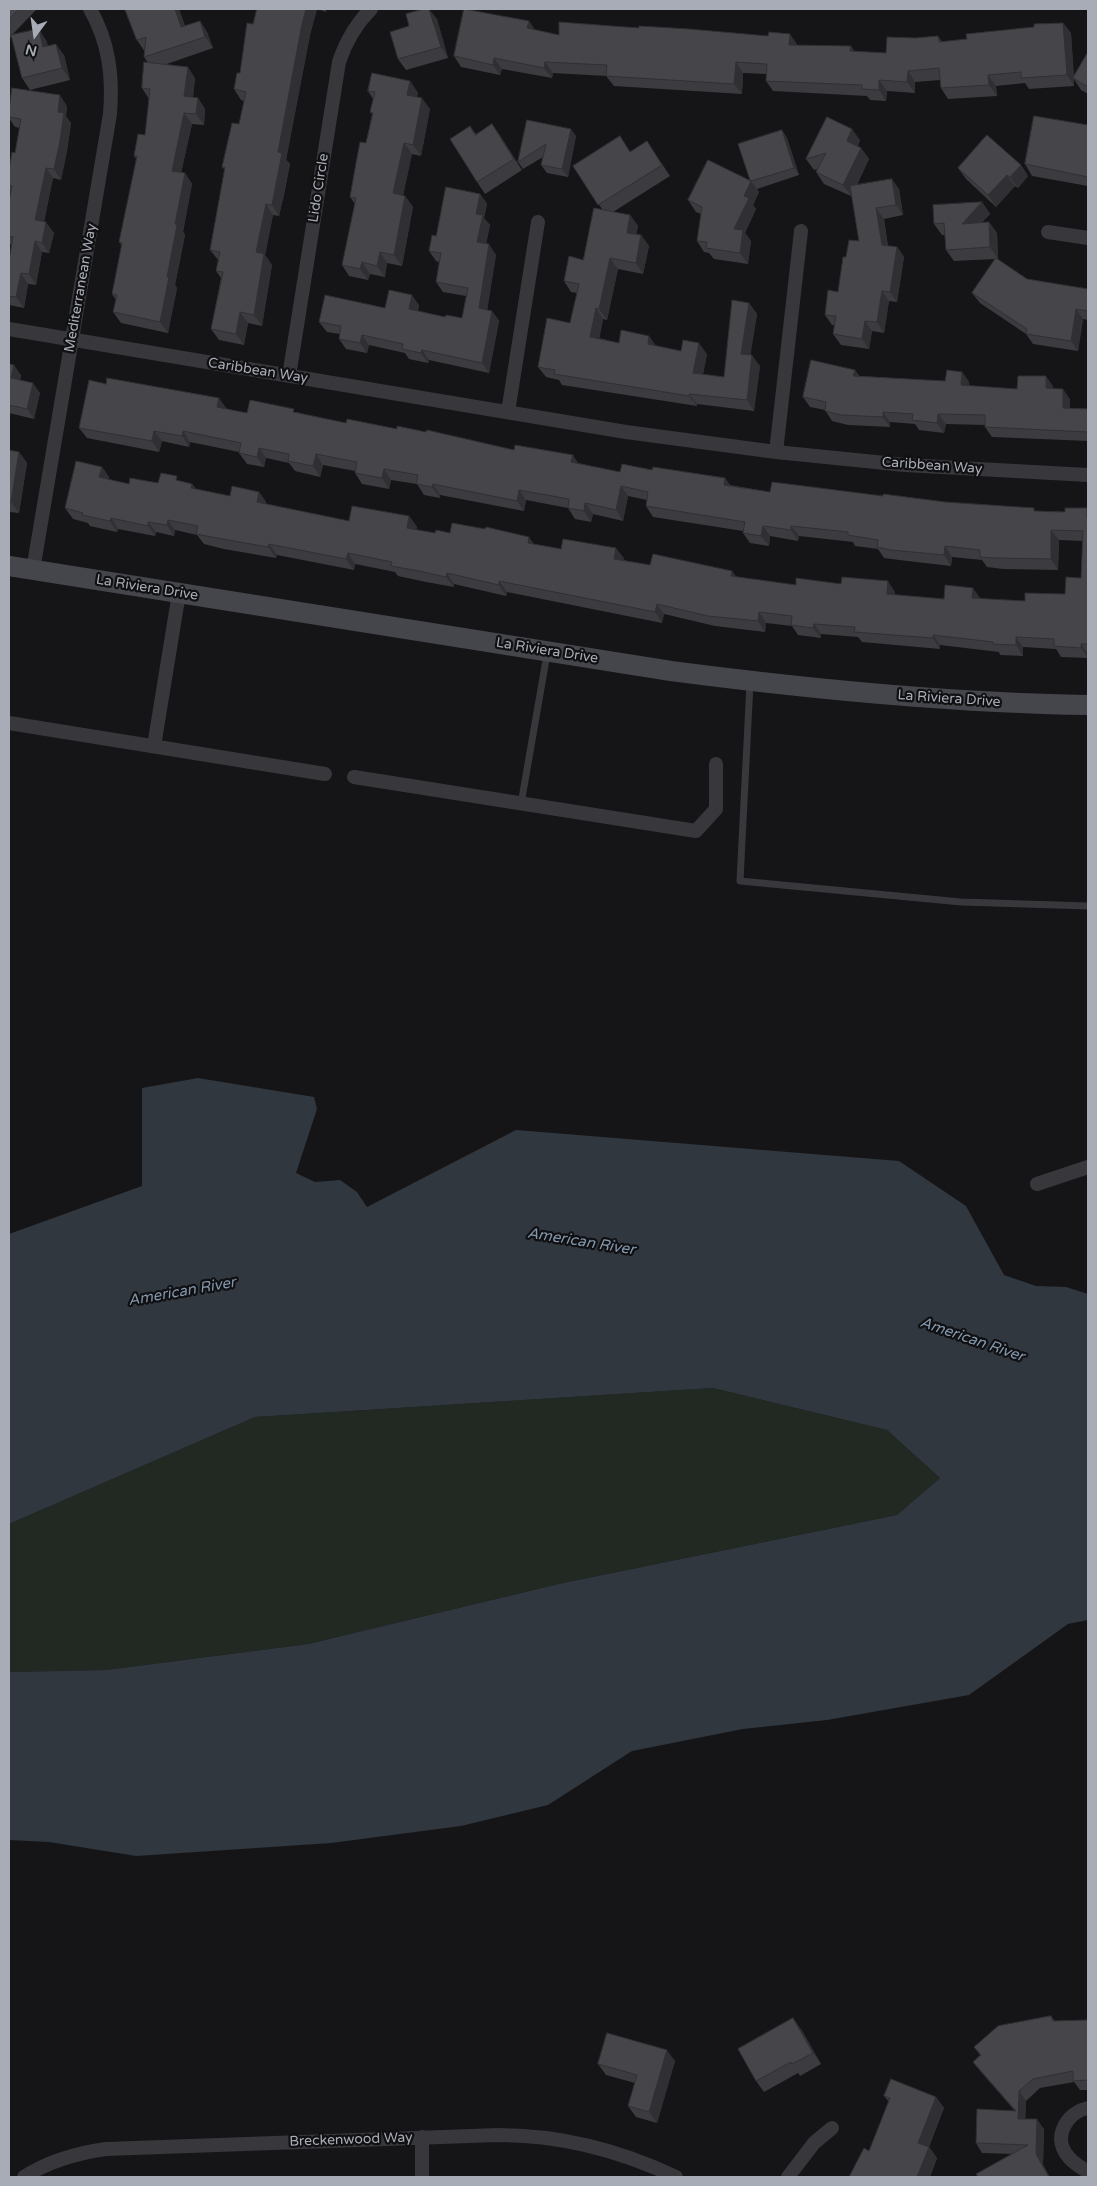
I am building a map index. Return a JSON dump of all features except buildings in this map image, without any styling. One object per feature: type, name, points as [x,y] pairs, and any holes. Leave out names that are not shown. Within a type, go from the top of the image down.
[{"type":"street","name":"Mediterranean Way","points":[[33,570],[110,114],[112,87],[110,60],[102,33],[90,9]]},
{"type":"street","name":"Lido Circle","points":[[289,376],[338,62],[349,36],[370,9]]},
{"type":"street","points":[[508,412],[538,222]]},
{"type":"street","points":[[776,452],[801,232]]},
{"type":"street","points":[[1048,232],[1088,238]]},
{"type":"street","name":"Caribbean Way","points":[[9,329],[626,432],[776,452],[905,465],[1088,475]]},
{"type":"street","name":"La Riviera Drive","points":[[9,566],[670,671],[887,695],[1016,704],[1088,705]]},
{"type":"street","points":[[154,746],[179,593]]},
{"type":"street","points":[[9,724],[325,774]]},
{"type":"street","points":[[354,777],[696,831],[716,809],[716,764]]},
{"type":"street","points":[[1037,1184],[1088,1168]]},
{"type":"street","points":[[1088,2108],[1072,2114],[1063,2126],[1061,2138],[1066,2155],[1088,2172]]},
{"type":"street","points":[[788,2177],[814,2143],[832,2128]]},
{"type":"street","name":"Breckenwood Way","points":[[24,2177],[54,2161],[106,2148],[520,2135],[562,2139],[613,2151],[676,2177]]},
{"type":"street","points":[[422,2137],[422,2177]]},
{"type":"lane","points":[[521,804],[547,651]]},
{"type":"lane","points":[[750,681],[740,881],[961,902],[1088,906]]},
{"type":"shaded area","points":[[713,1388],[887,1430],[940,1478],[897,1515],[563,1583],[308,1644],[106,1670],[9,1672],[9,1524],[255,1417]]},
{"type":"water","name":"American River","points":[[198,1078],[314,1097],[317,1109],[296,1173],[315,1182],[340,1180],[357,1192],[367,1207],[516,1130],[899,1161],[966,1206],[1004,1275],[1036,1286],[1066,1287],[1088,1294],[1088,1620],[1068,1624],[969,1695],[827,1720],[743,1729],[632,1751],[548,1805],[461,1826],[331,1843],[136,1856],[49,1842],[9,1840],[9,1672],[106,1670],[308,1644],[563,1583],[897,1515],[940,1478],[887,1430],[713,1388],[255,1417],[9,1524],[9,1234],[142,1186],[142,1088]]}]
